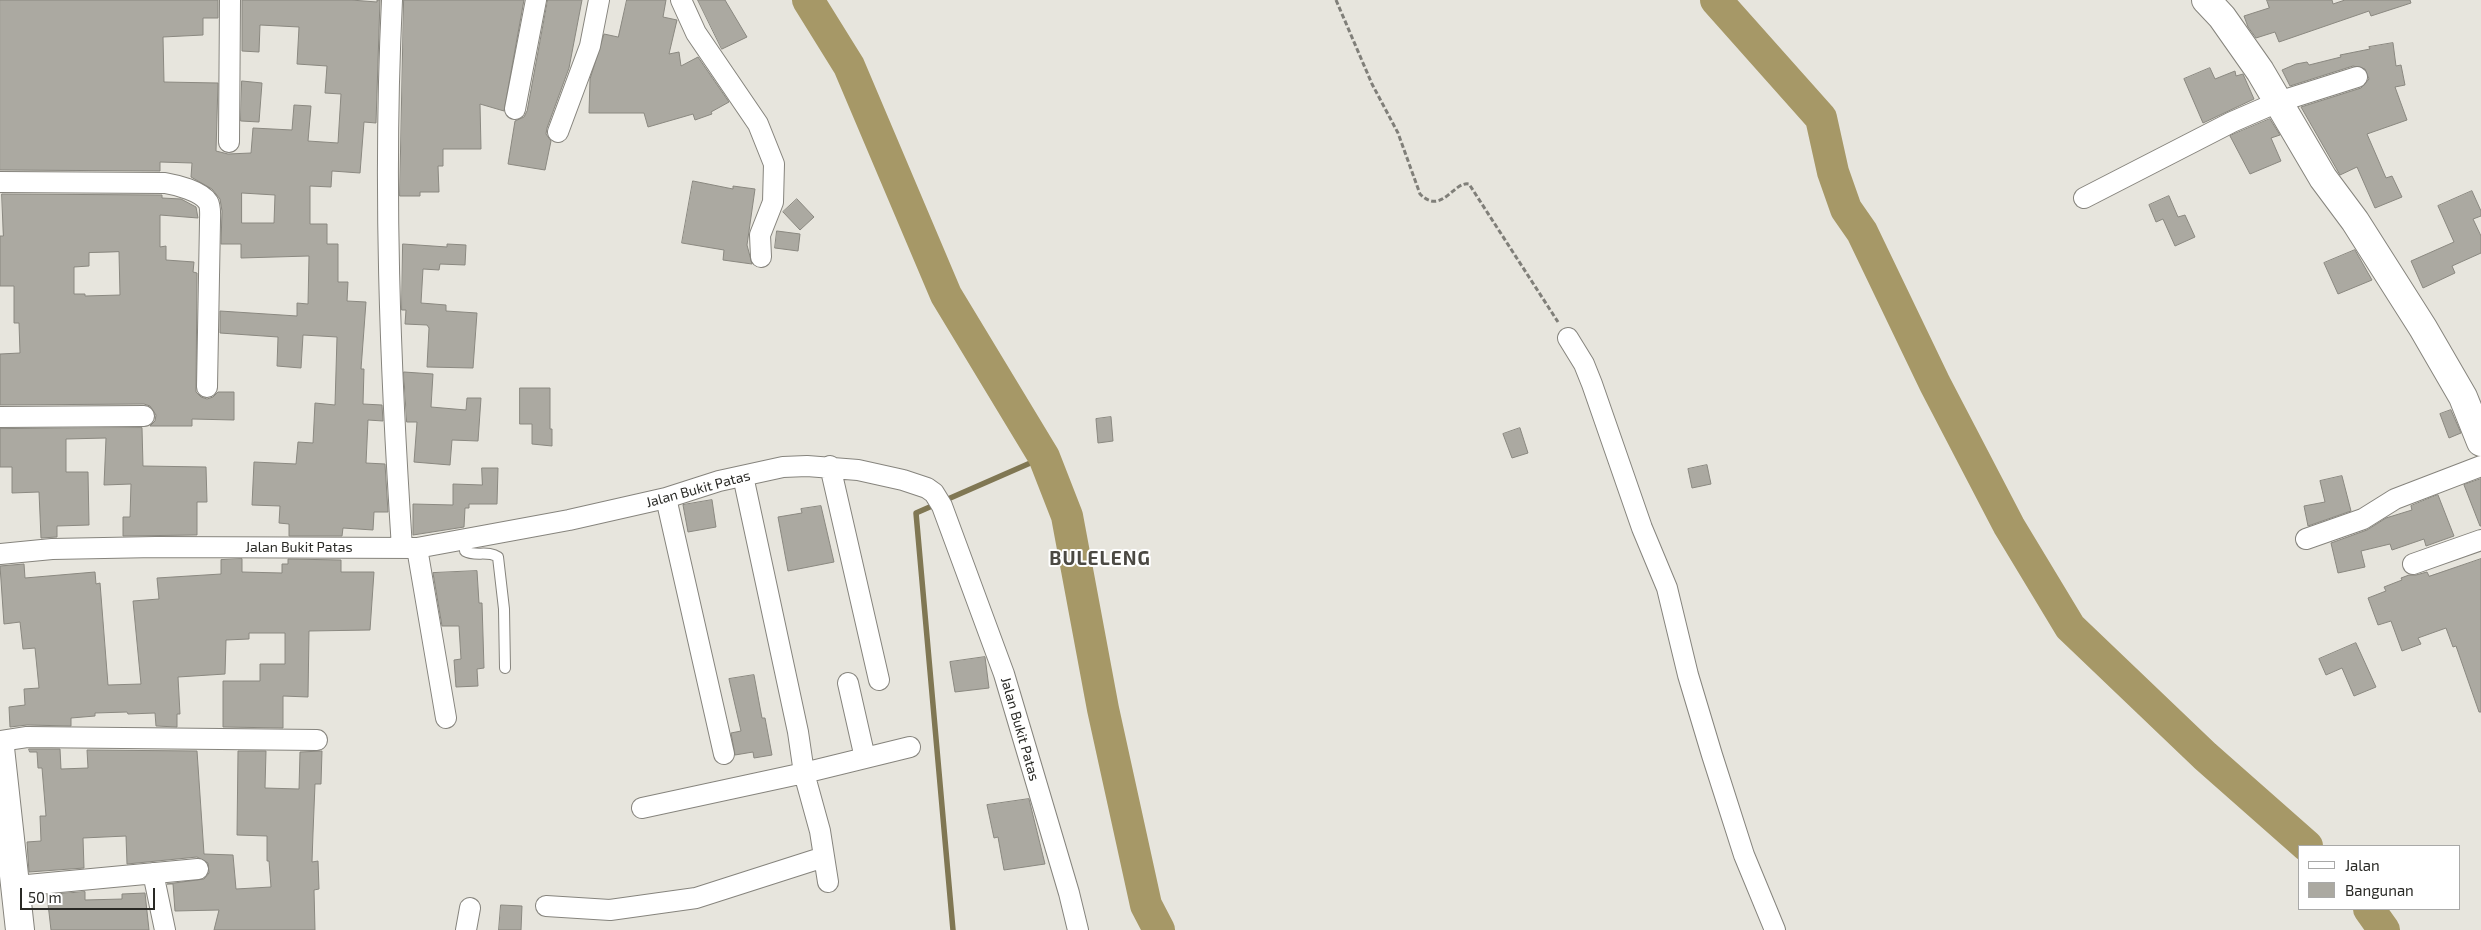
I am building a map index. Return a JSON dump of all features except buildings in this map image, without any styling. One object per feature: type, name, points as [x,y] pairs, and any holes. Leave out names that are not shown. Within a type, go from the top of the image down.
[{"type":"main road","points":[[2206,0],[2254,63],[2323,178],[2355,221],[2428,337],[2463,397],[2481,442]]},
{"type":"main road","points":[[0,748],[3,795],[17,886],[20,930]]},
{"type":"street","points":[[229,142],[230,0]]},
{"type":"street","points":[[392,0],[387,108],[394,416],[409,548],[446,718]]},
{"type":"street","points":[[515,110],[536,0]]},
{"type":"street","points":[[558,132],[590,46],[599,0]]},
{"type":"street","points":[[681,0],[696,33],[758,124],[774,164],[774,195],[760,235],[761,257]]},
{"type":"street","points":[[2084,198],[2200,137],[2278,102],[2356,77]]},
{"type":"street","points":[[0,182],[165,183],[181,187],[207,200],[210,222],[207,387]]},
{"type":"street","points":[[1568,338],[1584,364],[1592,384],[1642,528],[1667,588],[1688,675],[1712,756],[1744,855],[1775,930]]},
{"type":"street","points":[[0,417],[144,416]]},
{"type":"street","points":[[830,466],[879,680]]},
{"type":"street","name":"Jalan Bukit Patas","points":[[0,554],[52,550],[156,547],[409,548],[560,522],[666,498],[743,476],[783,467],[830,466],[903,480],[926,488],[938,499],[1004,674],[1069,893],[1078,930]]},
{"type":"street","points":[[2306,539],[2363,519],[2396,500],[2481,466]]},
{"type":"street","points":[[743,476],[804,773],[820,830],[828,882]]},
{"type":"street","points":[[666,498],[724,754]]},
{"type":"street","points":[[2413,564],[2481,540]]},
{"type":"street","points":[[848,683],[865,758]]},
{"type":"street","points":[[0,741],[27,737],[317,740]]},
{"type":"street","points":[[642,808],[804,773],[910,747]]},
{"type":"street","points":[[546,906],[610,910],[696,898],[824,857]]},
{"type":"street","points":[[17,886],[198,869]]},
{"type":"street","points":[[153,873],[165,930]]},
{"type":"street","points":[[466,930],[470,908]]},
{"type":"lane","points":[[464,539],[465,551],[469,554],[493,554],[498,557],[504,609],[505,668]]},
{"type":"path","points":[[1336,0],[1372,84],[1398,133],[1420,194],[1431,200],[1443,200],[1462,184],[1470,184],[1568,338]]},
{"type":"waterway","points":[[808,0],[849,66],[946,295],[1044,457],[1067,516],[1103,709],[1146,905],[1159,930]]},
{"type":"waterway","points":[[1716,0],[1821,118],[1833,172],[1846,209],[1862,232],[1935,384],[2009,526],[2070,627],[2205,756],[2306,845]]},
{"type":"waterway","points":[[953,930],[916,513],[1044,457]]},
{"type":"waterway","points":[[2370,910],[2384,930]]},
{"type":"district","name":"BULELENG","points":[[1100,559]]}]
